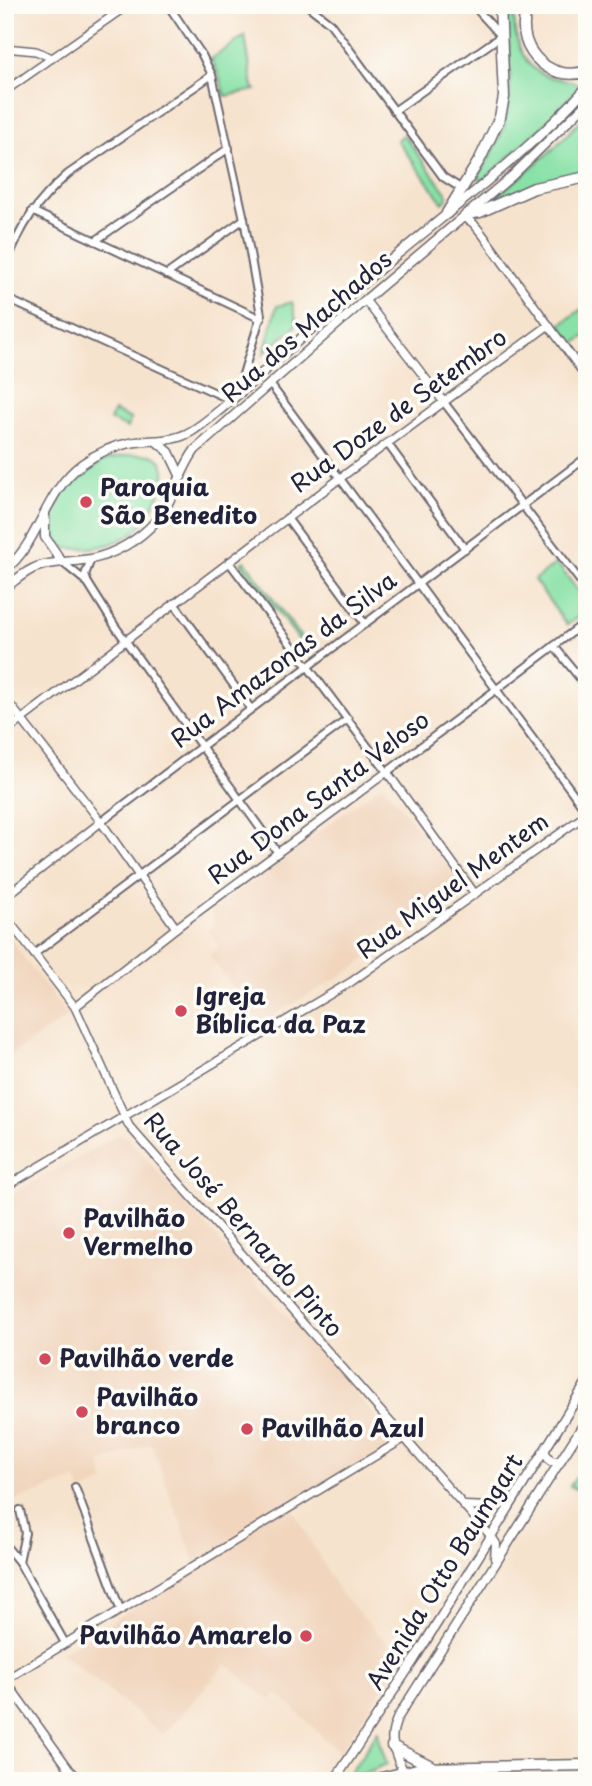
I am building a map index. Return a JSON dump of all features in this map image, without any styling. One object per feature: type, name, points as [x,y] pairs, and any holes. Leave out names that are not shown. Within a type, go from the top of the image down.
[{"type":"main road","points":[[447,213],[491,139],[500,117],[504,97],[500,5]]},
{"type":"main road","points":[[529,5],[523,24],[524,38],[530,52],[541,63],[563,74],[587,71]]},
{"type":"main road","name":"Rua dos Machados","points":[[156,441],[185,435],[234,398],[503,167],[587,87]]},
{"type":"main road","name":"Rua dos Machados","points":[[181,477],[195,450],[365,300],[512,176],[587,103]]},
{"type":"main road","points":[[465,215],[480,212],[534,188],[587,177]]},
{"type":"main road","points":[[5,570],[18,560],[46,508],[63,483],[81,465],[104,451],[129,443],[156,441],[169,452],[181,477],[171,500],[156,521],[137,538],[115,551],[91,559],[62,562],[29,570],[5,588]]},
{"type":"main road","points":[[46,508],[45,537],[62,562]]},
{"type":"main road","name":"Avenida Otto Baumgart","points":[[334,1781],[414,1660],[587,1382]]},
{"type":"main road","name":"Avenida Otto Baumgart","points":[[392,1746],[391,1736],[398,1717],[587,1419]]},
{"type":"main road","points":[[544,1451],[550,1461],[560,1462]]},
{"type":"main road","points":[[464,1506],[491,1507],[511,1501]]},
{"type":"main road","points":[[490,1535],[497,1550],[490,1571]]},
{"type":"main road","points":[[392,1746],[435,1767]]},
{"type":"main road","points":[[392,1746],[403,1776]]},
{"type":"main road","points":[[370,1781],[403,1776],[421,1768],[587,1765]]},
{"type":"main road","points":[[419,1781],[421,1768]]},
{"type":"street","points":[[5,91],[128,5]]},
{"type":"street","points":[[5,298],[234,398],[261,318],[244,219],[212,75],[202,55],[168,5]]},
{"type":"street","points":[[307,5],[330,23],[443,177],[462,189]]},
{"type":"street","points":[[394,111],[500,36],[473,5]]},
{"type":"street","points":[[5,48],[36,51],[51,58]]},
{"type":"street","points":[[5,266],[16,238],[32,211],[48,192],[68,174],[212,75]]},
{"type":"street","points":[[95,241],[229,148]]},
{"type":"street","points":[[32,211],[261,318]]},
{"type":"street","points":[[465,215],[483,235],[587,378]]},
{"type":"street","points":[[166,275],[244,219]]},
{"type":"street","points":[[365,300],[587,590]]},
{"type":"street","name":"Rua Doze de Setembro","points":[[5,732],[340,478],[549,325]]},
{"type":"street","points":[[270,384],[587,813]]},
{"type":"street","points":[[387,443],[465,549]]},
{"type":"street","name":"Rua Amazonas da Silva","points":[[5,897],[201,746],[587,457]]},
{"type":"street","points":[[287,518],[365,624]]},
{"type":"street","points":[[91,559],[85,575],[88,583],[278,853]]},
{"type":"street","points":[[62,562],[88,583]]},
{"type":"street","points":[[229,562],[309,665],[475,894]]},
{"type":"street","points":[[174,603],[251,709]]},
{"type":"street","name":"Rua Dona Santa Veloso","points":[[75,1007],[176,928],[587,621]]},
{"type":"street","points":[[554,646],[587,687]]},
{"type":"street","points":[[5,698],[101,822],[176,928]]},
{"type":"street","points":[[34,954],[348,719]]},
{"type":"street","name":"Rua Miguel Mentem","points":[[5,1187],[351,982],[587,813]]},
{"type":"street","name":"Rua José Bernardo Pinto","points":[[5,916],[75,1007],[129,1126],[490,1535]]},
{"type":"street","points":[[82,1781],[5,1680],[405,1438]]},
{"type":"street","points":[[75,1487],[120,1609]]},
{"type":"street","points":[[19,1562],[25,1533],[20,1510]]},
{"type":"street","points":[[5,1545],[19,1562],[65,1643]]},
{"type":"shaded area","points":[[383,784],[463,886],[460,892],[346,973],[260,1023],[209,955],[219,946],[208,931],[214,926],[211,911]]},
{"type":"shaded area","points":[[5,932],[68,1016],[5,1059]]},
{"type":"shaded area","points":[[120,1134],[127,1137],[402,1446],[293,1510],[340,1593],[402,1659],[340,1753],[277,1693],[269,1700],[226,1664],[163,1735],[61,1653],[197,1568],[152,1445],[100,1463],[105,1482],[81,1492],[76,1479],[5,1504],[5,1198]]},
{"type":"green space","points":[[505,5],[514,5],[517,40],[526,60],[533,68],[542,74],[571,81],[580,87],[540,129],[485,179],[480,180],[479,175],[501,135],[508,107],[510,63]]},
{"type":"green space","points":[[245,36],[253,87],[256,90],[225,96],[211,59]]},
{"type":"green space","points":[[587,114],[587,172],[563,175],[494,199],[554,148]]},
{"type":"green space","points":[[404,135],[447,194],[443,203],[397,140]]},
{"type":"green space","points":[[292,302],[297,323],[295,327],[264,353],[277,306]]},
{"type":"green space","points":[[587,305],[587,335],[574,344],[560,325]]},
{"type":"green space","points":[[114,411],[131,419],[127,428],[110,420]]},
{"type":"green space","points":[[129,455],[151,455],[160,460],[164,468],[160,491],[143,523],[129,535],[100,547],[59,547],[48,530],[61,493],[104,460]]},
{"type":"green space","points":[[245,561],[311,651],[309,653],[241,563]]},
{"type":"green space","points":[[557,563],[587,603],[587,611],[567,625],[534,580]]},
{"type":"green space","points":[[587,1461],[587,1496],[570,1486]]},
{"type":"green space","points":[[378,1731],[387,1764],[345,1781]]},
{"type":"place","name":"Paroquia São Benedito","points":[[86,502]]},
{"type":"place","name":"Igreja Bíblica da Paz","points":[[181,1011]]},
{"type":"place","name":"Pavilhão Vermelho","points":[[69,1233]]},
{"type":"place","name":"Pavilhão verde","points":[[45,1359]]},
{"type":"place","name":"Pavilhão branco","points":[[82,1412]]},
{"type":"place","name":"Pavilhão Azul","points":[[247,1429]]},
{"type":"place","name":"Pavilhão Amarelo","points":[[306,1636]]}]
